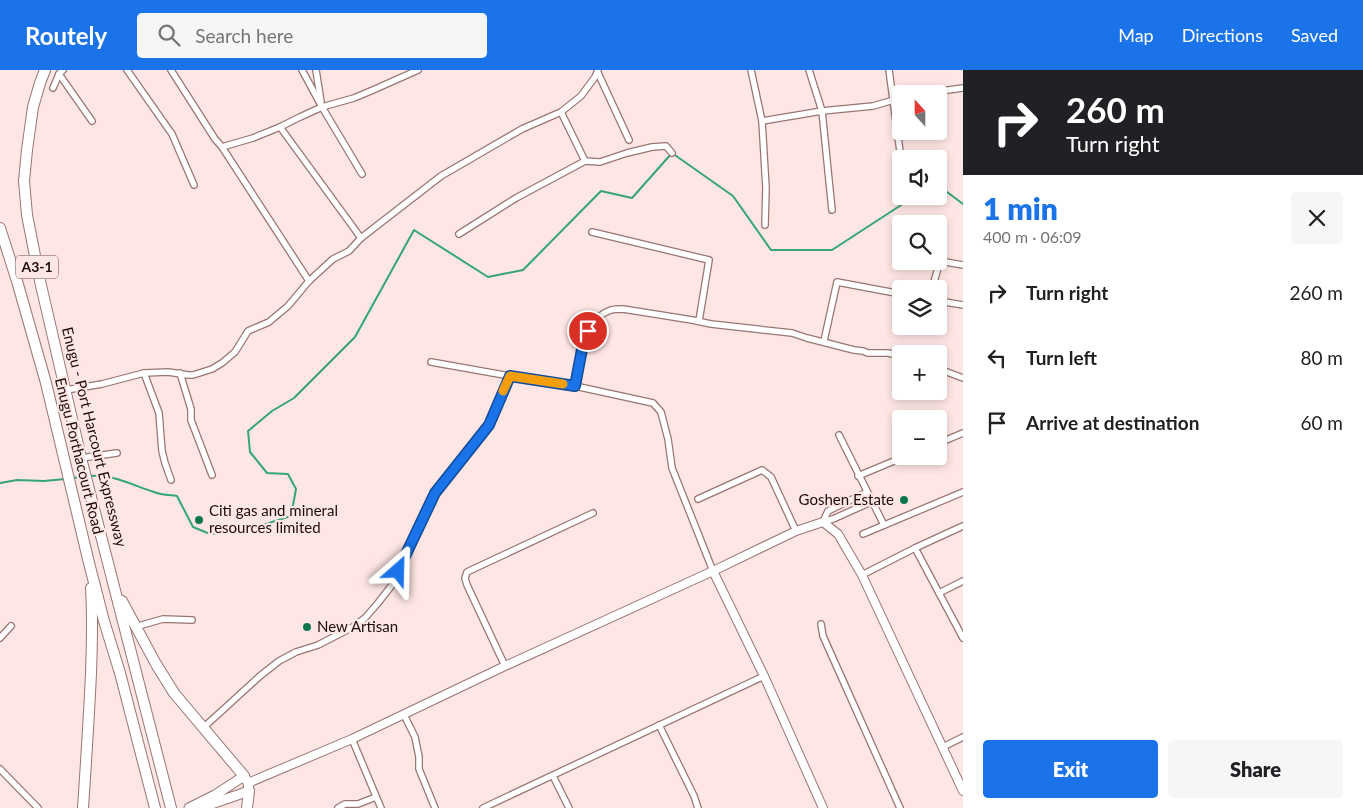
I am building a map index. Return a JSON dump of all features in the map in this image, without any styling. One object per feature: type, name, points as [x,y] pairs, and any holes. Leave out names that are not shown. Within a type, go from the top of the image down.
[{"type":"highway","name":"Enugu - Port Harcourt Expressway","points":[[45,70],[33,107],[27,150],[24,181],[28,215],[40,281],[82,460],[171,808]]},
{"type":"highway","name":"Enugu Porthacourt Road","points":[[0,228],[46,383],[104,621],[120,673],[155,808]]},
{"type":"highway","points":[[83,808],[93,646],[93,614],[89,562]]},
{"type":"highway","points":[[116,591],[174,693],[247,783],[248,808]]},
{"type":"main road","points":[[189,808],[215,795],[352,740],[505,666],[796,531],[823,522],[838,534],[862,575],[963,791]]},
{"type":"main road","points":[[713,571],[764,676],[823,808]]},
{"type":"main road","points":[[200,808],[247,783]]},
{"type":"street","points":[[127,70],[172,134],[194,185]]},
{"type":"street","points":[[171,70],[214,139],[222,147],[310,281]]},
{"type":"street","points":[[302,70],[322,108],[362,174]]},
{"type":"street","points":[[316,70],[322,108]]},
{"type":"street","points":[[222,147],[254,138],[322,108],[360,96],[418,70]]},
{"type":"street","points":[[751,70],[762,121],[766,188],[765,225]]},
{"type":"street","points":[[810,70],[822,111],[832,210]]},
{"type":"street","points":[[889,70],[892,92]]},
{"type":"street","points":[[66,390],[102,384],[144,373],[168,372],[188,375],[199,374],[212,369],[228,359],[248,331],[269,322],[288,306],[310,281],[333,260],[349,251],[360,238],[441,176],[522,129],[560,112],[581,96],[598,71]]},
{"type":"street","points":[[598,71],[629,140]]},
{"type":"street","points":[[53,88],[61,72]]},
{"type":"street","points":[[61,72],[92,121]]},
{"type":"street","points":[[948,90],[963,88]]},
{"type":"street","points":[[762,121],[822,111],[873,106],[892,100]]},
{"type":"street","points":[[560,112],[585,161]]},
{"type":"street","points":[[280,127],[360,238]]},
{"type":"street","points":[[459,234],[516,198],[585,161],[600,162],[652,147],[666,146],[672,153]]},
{"type":"street","points":[[592,232],[709,260],[699,321]]},
{"type":"street","points":[[935,280],[940,261],[963,266]]},
{"type":"street","points":[[824,342],[837,282],[892,292]]},
{"type":"street","points":[[947,302],[963,305]]},
{"type":"street","points":[[575,386],[583,344],[588,331],[595,319],[612,310],[623,309],[711,324],[792,332],[807,338],[868,353],[892,354]]},
{"type":"street","points":[[431,362],[575,386],[653,403],[661,412],[668,439],[672,468],[713,571]]},
{"type":"street","points":[[947,372],[963,378]]},
{"type":"street","points":[[144,373],[159,413],[162,451],[171,480]]},
{"type":"street","points":[[180,373],[191,409],[191,420],[212,475]]},
{"type":"street","points":[[203,728],[279,661],[296,652],[318,646],[353,627],[365,618],[392,586],[435,493],[489,425],[510,376]]},
{"type":"street","points":[[947,440],[963,433]]},
{"type":"street","points":[[839,435],[884,525]]},
{"type":"street","points":[[82,460],[117,454]]},
{"type":"street","points":[[858,476],[892,462]]},
{"type":"street","points":[[698,498],[762,470],[771,477],[796,531]]},
{"type":"street","points":[[823,522],[828,511],[867,492]]},
{"type":"street","points":[[864,534],[963,492]]},
{"type":"street","points":[[823,522],[872,502]]},
{"type":"street","points":[[505,666],[467,585],[465,578],[467,572],[593,513]]},
{"type":"street","points":[[862,575],[963,526]]},
{"type":"street","points":[[916,548],[962,635]]},
{"type":"street","points":[[939,593],[963,581]]},
{"type":"street","points":[[135,626],[163,619],[192,620]]},
{"type":"street","points":[[821,624],[823,636],[900,808]]},
{"type":"street","points":[[0,638],[11,626]]},
{"type":"street","points":[[483,808],[764,676]]},
{"type":"street","points":[[404,715],[415,737],[419,769],[435,808]]},
{"type":"street","points":[[659,725],[698,808]]},
{"type":"street","points":[[943,747],[963,737]]},
{"type":"street","points":[[352,740],[381,808]]},
{"type":"street","points":[[0,769],[38,808]]},
{"type":"street","points":[[553,776],[569,808]]},
{"type":"street","points":[[338,808],[345,804],[358,804],[376,797]]},
{"type":"waterway","points":[[89,476],[114,478],[157,493],[177,496],[193,527],[210,534],[247,530],[291,516],[296,489],[288,474],[267,473],[250,452],[248,431],[272,411],[294,398],[355,337],[414,230],[488,277],[523,270],[601,191],[632,198],[672,153],[733,196],[771,250],[832,250],[901,205]]},
{"type":"waterway","points":[[947,192],[963,204]]},
{"type":"waterway","points":[[72,478],[82,477]]},
{"type":"waterway","points":[[0,483],[17,480],[44,481],[65,479]]},
{"type":"slow traffic","points":[[503,391],[510,376],[563,384]]},
{"type":"place","name":"Goshen Estate","points":[[904,500]]},
{"type":"place","name":"Citi gas and mineral resources limited","points":[[199,520]]},
{"type":"place","name":"New Artisan","points":[[307,627]]},
{"type":"route","points":[[398,571],[435,493],[489,425],[510,376],[575,386],[583,344],[588,331]]}]
